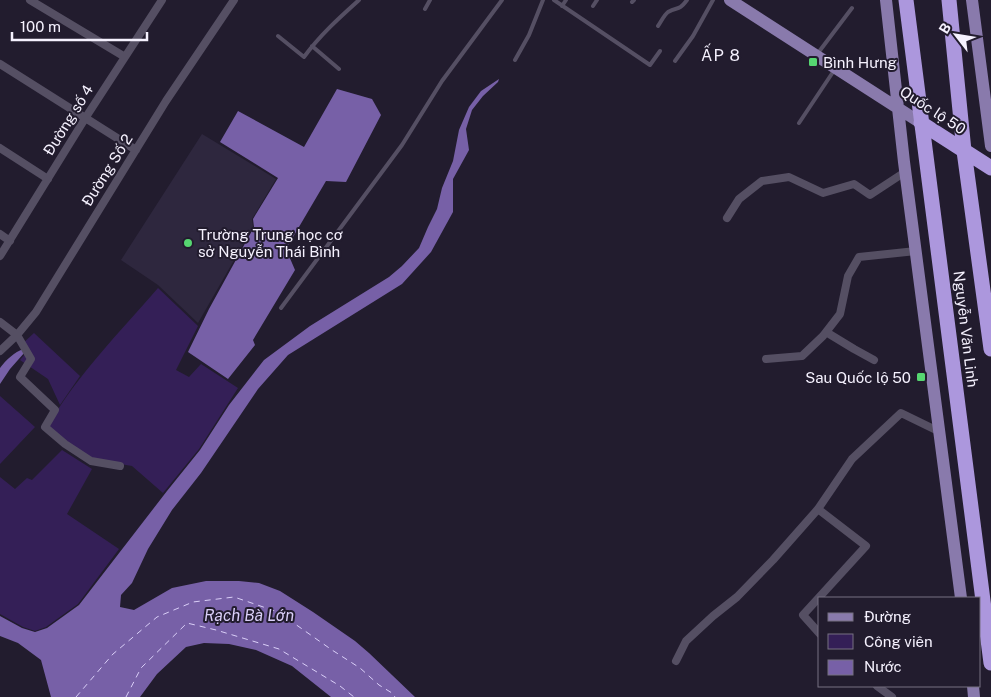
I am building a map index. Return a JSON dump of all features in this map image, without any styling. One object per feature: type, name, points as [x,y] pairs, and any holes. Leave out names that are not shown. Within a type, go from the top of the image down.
[{"type":"highway","name":"Nguyễn Văn Linh","points":[[906,0],[991,663]]},
{"type":"highway","name":"Nguyễn Văn Linh","points":[[949,0],[964,151],[991,348]]},
{"type":"highway","name":"Quốc lộ 50","points":[[921,123],[991,168]]},
{"type":"main road","name":"Quốc lộ 50","points":[[730,0],[921,123]]},
{"type":"main road","points":[[886,0],[905,172],[961,597]]},
{"type":"main road","points":[[972,0],[991,146]]},
{"type":"street","points":[[30,0],[125,57]]},
{"type":"street","name":"Đường số 4","points":[[0,256],[86,117],[162,0]]},
{"type":"street","name":"Đường Số 2","points":[[0,351],[17,335],[36,312],[166,100],[234,0]]},
{"type":"street","points":[[0,64],[136,150]]},
{"type":"street","points":[[0,148],[48,179]]},
{"type":"street","points":[[727,218],[739,199],[762,181],[789,177],[824,193],[854,184],[870,195],[905,172]]},
{"type":"street","points":[[0,234],[10,241]]},
{"type":"street","points":[[766,358],[802,356],[826,332],[840,314],[848,276],[859,257],[916,251]]},
{"type":"street","points":[[0,322],[17,335],[31,359],[20,377],[55,410],[46,426],[66,444],[91,461],[120,466]]},
{"type":"street","points":[[826,332],[874,360]]},
{"type":"street","points":[[676,661],[686,642],[737,596],[773,560],[818,508],[852,459],[901,414],[940,432]]},
{"type":"street","points":[[818,508],[866,546],[819,597]]},
{"type":"street","points":[[818,599],[803,615],[818,632]]},
{"type":"street","points":[[878,687],[892,697]]},
{"type":"lane","points":[[278,36],[304,57],[329,27],[359,0]]},
{"type":"lane","points":[[425,9],[430,0]]},
{"type":"lane","points":[[281,308],[402,144],[442,81],[502,0]]},
{"type":"lane","points":[[514,60],[529,35],[543,0]]},
{"type":"lane","points":[[554,0],[650,65],[660,51]]},
{"type":"lane","points":[[562,6],[566,0]]},
{"type":"lane","points":[[593,6],[597,0]]},
{"type":"lane","points":[[658,26],[665,15],[682,7],[686,0]]},
{"type":"lane","points":[[675,61],[693,36],[713,0]]},
{"type":"lane","points":[[816,55],[852,8]]},
{"type":"lane","points":[[312,46],[339,69]]},
{"type":"lane","points":[[799,123],[836,68]]},
{"type":"shaded area","name":"Trường Trung học cơ sở Nguyễn Thái Bình","points":[[202,134],[276,179],[252,219],[253,227],[198,323],[158,285],[121,260]]},
{"type":"green space","points":[[158,288],[198,326],[176,370],[189,377],[201,364],[238,388],[199,449],[163,493],[132,466],[91,459],[48,426],[72,389]]},
{"type":"green space","points":[[34,333],[80,376],[60,405],[48,379],[20,360],[25,354],[21,345]]},
{"type":"green space","points":[[0,396],[35,427],[0,464]]},
{"type":"green space","points":[[62,450],[92,469],[67,514],[119,549],[78,604],[46,627],[35,631],[23,627],[0,614],[0,477],[15,489],[27,478],[32,480]]},
{"type":"water","name":"Rạch Bà Lớn","points":[[499,79],[472,110],[466,129],[469,150],[453,179],[453,212],[431,252],[402,284],[288,355],[258,389],[201,473],[172,510],[148,549],[132,583],[121,595],[120,607],[134,610],[172,588],[206,581],[259,583],[280,591],[355,641],[415,697],[331,697],[292,666],[256,650],[229,644],[204,643],[186,647],[157,674],[140,697],[51,697],[41,660],[18,643],[0,636],[0,616],[22,628],[35,632],[47,628],[79,605],[200,450],[229,405],[264,360],[310,326],[389,277],[419,248],[437,209],[442,188],[453,161],[459,130],[469,107],[481,91]]},
{"type":"water","points":[[337,89],[372,99],[381,115],[346,182],[326,181],[286,249],[295,270],[253,340],[255,345],[228,379],[188,352],[209,309],[254,227],[253,219],[278,178],[220,142],[238,111],[304,147]]},
{"type":"water","points":[[24,349],[25,352],[0,384],[0,368],[10,357]]},
{"type":"ferry route","points":[[76,697],[113,654],[157,617],[193,602],[234,597],[278,612],[360,668],[395,697]]},
{"type":"ferry route","points":[[126,697],[141,668],[187,623],[279,649],[340,686],[354,697]]},
{"type":"place","name":"Bình Hưng","points":[[813,62]]},
{"type":"place","name":"Trường Trung học cơ sở Nguyễn Thái Bình","points":[[188,243]]},
{"type":"place","name":"Sau Quốc lộ 50","points":[[921,377]]},
{"type":"district","name":"ẤP 8","points":[[721,55]]}]
